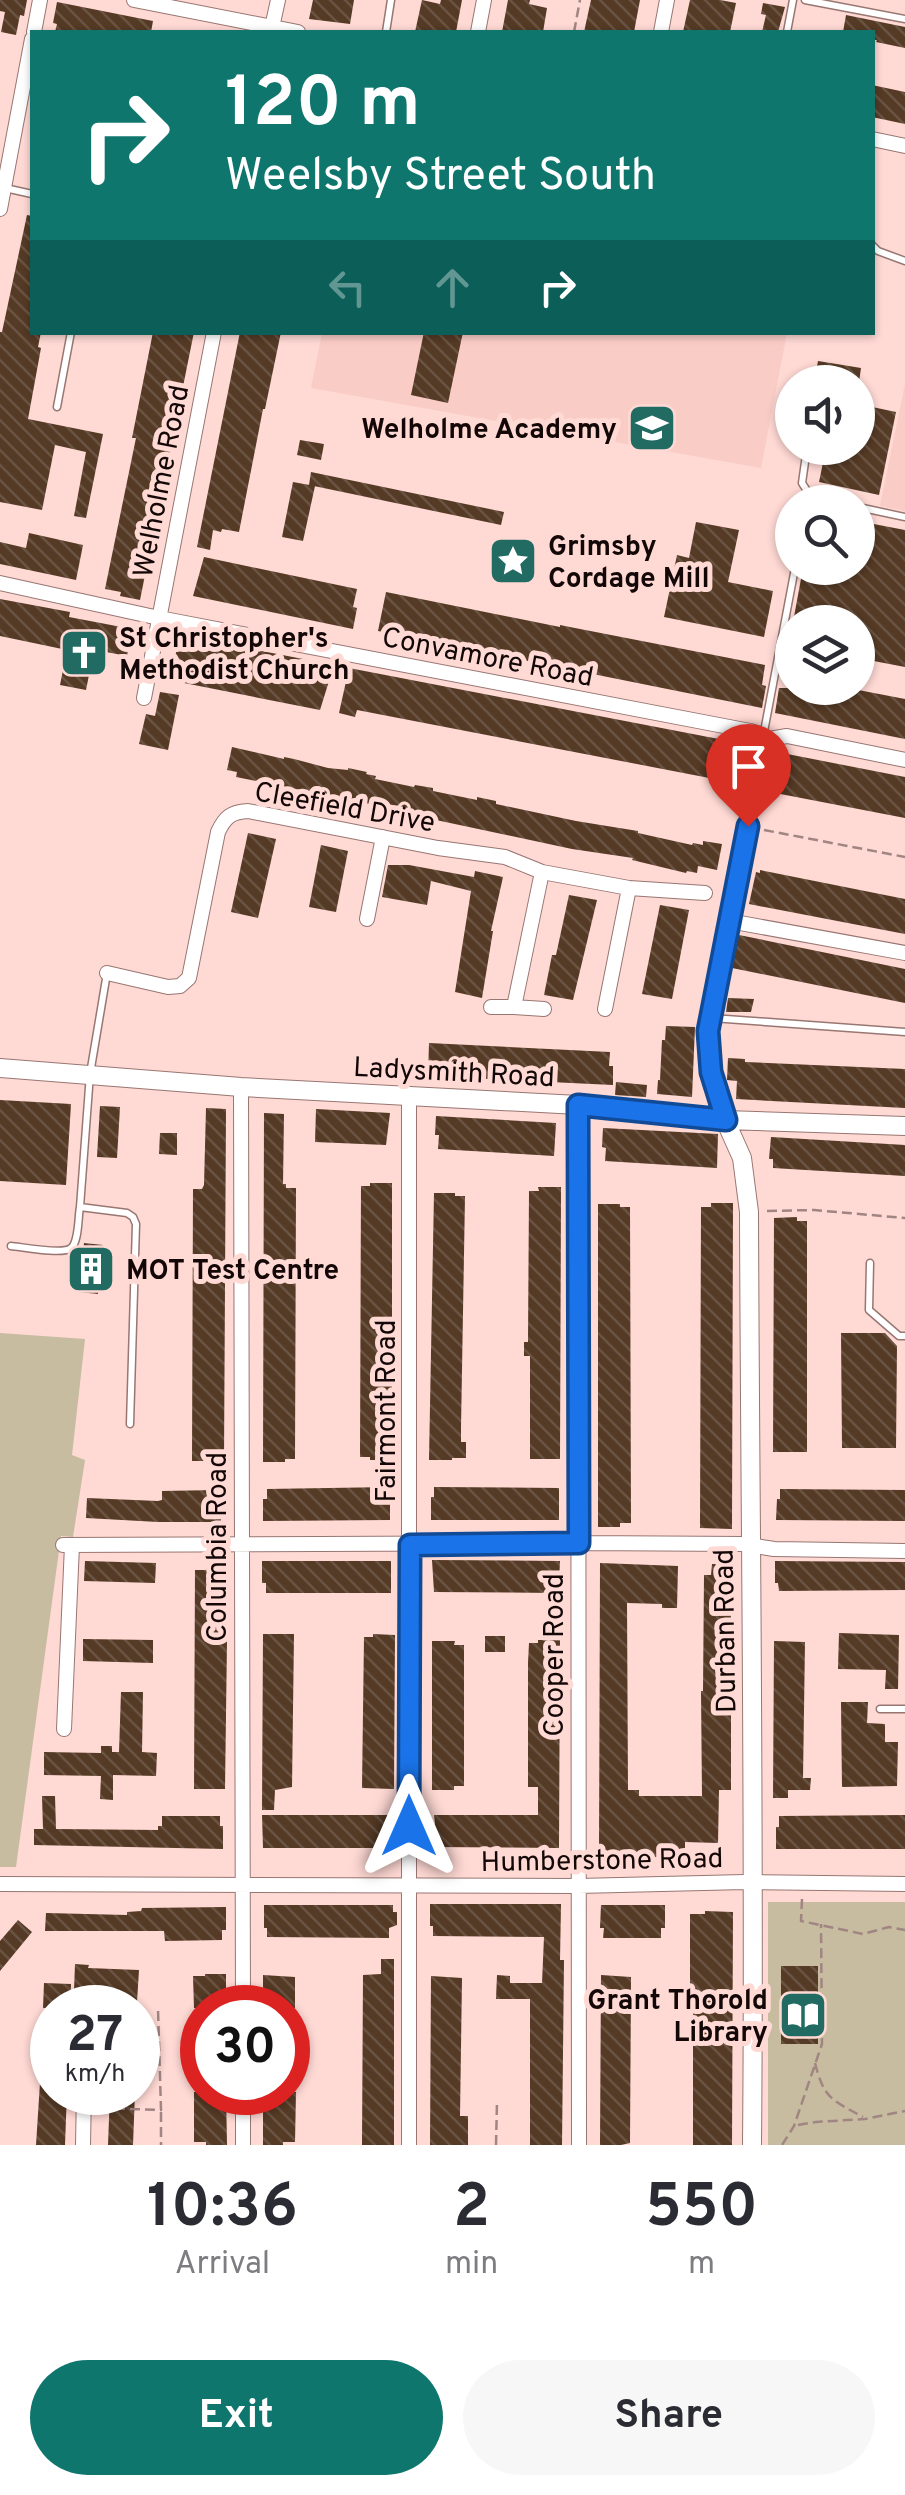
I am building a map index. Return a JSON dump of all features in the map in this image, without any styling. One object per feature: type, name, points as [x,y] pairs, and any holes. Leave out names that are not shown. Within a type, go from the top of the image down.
[{"type":"street","points":[[34,30],[40,0]]},
{"type":"street","points":[[134,0],[272,30],[278,0]]},
{"type":"street","points":[[478,30],[484,0]]},
{"type":"street","points":[[661,30],[668,0]]},
{"type":"street","points":[[0,209],[30,52]]},
{"type":"street","points":[[875,144],[905,146]]},
{"type":"street","name":"Welholme Road","points":[[144,698],[213,335]]},
{"type":"street","name":"Convamore Road","points":[[0,583],[159,618],[750,731],[760,734],[762,739],[787,736],[905,760]]},
{"type":"street","points":[[726,1120],[711,1072],[708,1031],[762,739]]},
{"type":"street","name":"Cleefield Drive","points":[[107,974],[168,987],[180,986],[190,978],[218,832],[225,818],[238,812],[505,857],[542,872],[629,888],[705,894]]},
{"type":"street","points":[[367,919],[383,837]]},
{"type":"street","points":[[514,1008],[542,872]]},
{"type":"street","points":[[605,1008],[629,888]]},
{"type":"street","points":[[729,922],[905,953]]},
{"type":"street","points":[[490,1006],[544,1009]]},
{"type":"street","name":"Ladysmith Road","points":[[0,1068],[241,1087],[578,1105],[726,1120],[905,1126]]},
{"type":"street","name":"Columbia Road","points":[[241,1087],[243,1985]]},
{"type":"street","name":"Fairmont Road","points":[[409,1096],[410,2145]]},
{"type":"street","name":"Cooper Road","points":[[578,1105],[579,2145]]},
{"type":"street","name":"Durban Road","points":[[726,1120],[742,1158],[749,1212],[752,2145]]},
{"type":"street","points":[[64,1729],[67,1545],[579,1543],[905,1551]]},
{"type":"street","name":"Humberstone Road","points":[[0,1884],[905,1884]]},
{"type":"street","points":[[83,2145],[84,2115]]},
{"type":"street","points":[[243,2115],[243,2145]]},
{"type":"lane","points":[[386,30],[392,0]]},
{"type":"lane","points":[[787,30],[793,0]]},
{"type":"lane","points":[[804,0],[905,19]]},
{"type":"lane","points":[[4,188],[30,194]]},
{"type":"lane","points":[[875,248],[905,261]]},
{"type":"lane","points":[[57,406],[70,335]]},
{"type":"lane","points":[[875,511],[905,517]]},
{"type":"lane","points":[[762,739],[792,585]]},
{"type":"lane","points":[[11,1246],[61,1251],[69,1250],[75,1243],[90,1074],[107,974]]},
{"type":"lane","points":[[710,1018],[905,1032]]},
{"type":"lane","points":[[80,1207],[127,1214],[134,1217],[136,1224],[130,1424]]},
{"type":"lane","points":[[870,1263],[870,1310],[899,1336],[905,1336]]},
{"type":"lane","points":[[880,1709],[905,1709]]},
{"type":"path","points":[[574,30],[580,0]]},
{"type":"path","points":[[748,826],[905,857]]},
{"type":"path","points":[[749,1212],[814,1210],[905,1218]]},
{"type":"path","points":[[803,1884],[801,1921],[863,1934],[889,1927],[905,1930]]},
{"type":"path","points":[[782,2145],[794,2126],[822,2044],[821,1924]]},
{"type":"path","points":[[815,2061],[821,2086],[833,2100],[865,2119]]},
{"type":"path","points":[[160,2076],[161,2145]]},
{"type":"path","points":[[496,2145],[497,2102]]},
{"type":"path","points":[[794,2126],[905,2111]]},
{"type":"shaded area","name":"Welholme Academy","points":[[322,335],[787,335],[781,365],[775,365],[775,395],[761,468],[311,388]]},
{"type":"shaded area","points":[[905,384],[905,511],[880,506]]},
{"type":"shaded area","points":[[0,1333],[85,1339],[72,1455],[85,1460],[73,1537],[61,1536],[16,1867],[0,1867]]},
{"type":"shaded area","points":[[768,1902],[905,1902],[905,2145],[768,2145]]},
{"type":"building","points":[[0,0],[27,0],[16,35],[1,32],[5,12],[0,11]]},
{"type":"building","points":[[313,0],[354,0],[350,24],[309,19]]},
{"type":"building","points":[[422,0],[440,4],[441,0],[462,0],[456,30],[415,30]]},
{"type":"building","points":[[508,0],[530,0],[529,4],[547,8],[543,30],[502,30]]},
{"type":"building","points":[[591,0],[640,0],[634,30],[584,30]]},
{"type":"building","points":[[690,0],[736,3],[730,30],[683,30]]},
{"type":"building","points":[[57,2],[153,21],[151,30],[56,30],[57,24],[53,23]]},
{"type":"building","points":[[763,3],[785,7],[779,30],[762,30],[766,15],[761,14]]},
{"type":"building","points":[[846,15],[905,27],[905,48],[876,42],[875,30],[843,30]]},
{"type":"building","points":[[875,86],[905,92],[905,124],[875,118]]},
{"type":"building","points":[[27,215],[30,216],[30,335],[40,335],[41,348],[28,419],[103,434],[86,518],[74,516],[86,452],[55,445],[42,510],[0,502],[2,332]]},
{"type":"building","points":[[152,335],[193,335],[140,600],[105,589],[136,438],[132,438]]},
{"type":"building","points":[[239,335],[280,335],[239,532],[213,530],[210,550],[197,547]]},
{"type":"building","points":[[423,335],[462,335],[448,403],[411,395]]},
{"type":"building","points":[[875,408],[896,412],[879,495],[875,494],[875,485],[819,482],[822,465],[875,465]]},
{"type":"building","points":[[300,440],[324,444],[321,460],[297,455]]},
{"type":"building","points":[[311,472],[504,512],[501,525],[309,485]]},
{"type":"building","points":[[293,482],[315,486],[303,541],[282,537]]},
{"type":"building","points":[[696,522],[739,530],[728,582],[773,591],[764,637],[664,617],[677,555],[689,558]]},
{"type":"building","points":[[875,524],[905,530],[905,667],[875,661],[875,605],[796,605],[800,585],[875,585]]},
{"type":"building","points":[[29,533],[83,545],[76,580],[0,564],[0,542],[26,548]]},
{"type":"building","points":[[204,557],[357,589],[353,629],[193,596]]},
{"type":"building","points":[[386,592],[765,665],[762,708],[378,631]]},
{"type":"building","points":[[0,599],[132,629],[127,656],[101,651],[96,676],[89,675],[86,690],[60,685],[67,650],[0,636]]},
{"type":"building","points":[[180,635],[334,665],[320,710],[174,681]]},
{"type":"building","points":[[349,668],[750,745],[745,768],[740,780],[731,778],[730,782],[357,710],[355,717],[339,713]]},
{"type":"building","points":[[160,692],[179,695],[168,750],[139,744],[146,714],[155,716]]},
{"type":"building","points":[[875,693],[905,699],[905,739],[775,713],[776,705],[875,705]]},
{"type":"building","points":[[232,747],[328,768],[367,772],[375,779],[477,797],[692,845],[703,845],[703,841],[722,844],[717,870],[698,866],[697,873],[686,873],[633,858],[572,849],[236,777],[237,772],[227,770]]},
{"type":"building","points":[[777,752],[905,777],[905,818],[770,792]]},
{"type":"building","points":[[248,833],[276,839],[258,918],[231,912]]},
{"type":"building","points":[[321,845],[348,851],[336,912],[309,907]]},
{"type":"building","points":[[388,865],[474,877],[475,871],[503,877],[482,998],[455,992],[471,891],[431,881],[427,905],[382,897]]},
{"type":"building","points":[[756,872],[905,899],[905,934],[749,904]]},
{"type":"building","points":[[569,895],[597,900],[573,1000],[544,995]]},
{"type":"building","points":[[660,905],[689,910],[672,999],[642,994]]},
{"type":"building","points":[[739,935],[905,969],[905,1003],[732,968]]},
{"type":"building","points":[[728,998],[754,999],[751,1012],[726,1012]]},
{"type":"building","points":[[666,1026],[695,1027],[692,1097],[657,1094]]},
{"type":"building","points":[[429,1043],[610,1052],[613,1085],[428,1076]]},
{"type":"building","points":[[728,1058],[905,1069],[905,1108],[736,1099],[737,1081],[727,1080]]},
{"type":"building","points":[[616,1082],[647,1085],[646,1097],[615,1095]]},
{"type":"building","points":[[0,1100],[71,1104],[66,1185],[0,1181]]},
{"type":"building","points":[[100,1106],[120,1107],[117,1158],[97,1157]]},
{"type":"building","points":[[206,1108],[226,1109],[224,1461],[192,1461],[193,1189],[202,1189],[204,1185]]},
{"type":"building","points":[[316,1109],[390,1113],[386,1145],[315,1142]]},
{"type":"building","points":[[264,1113],[284,1114],[283,1184],[296,1188],[295,1459],[285,1462],[263,1462]]},
{"type":"building","points":[[436,1116],[556,1123],[554,1156],[438,1149]]},
{"type":"building","points":[[603,1128],[718,1134],[717,1168],[605,1161]]},
{"type":"building","points":[[160,1133],[177,1133],[177,1155],[159,1154]]},
{"type":"building","points":[[771,1137],[905,1145],[905,1176],[773,1168],[773,1159],[769,1159]]},
{"type":"building","points":[[392,1183],[392,1460],[360,1457],[361,1186]]},
{"type":"building","points":[[538,1187],[561,1187],[560,1459],[530,1459],[530,1356],[524,1356],[524,1342],[528,1342],[529,1191],[539,1191]]},
{"type":"building","points":[[434,1193],[465,1196],[461,1442],[466,1442],[466,1458],[452,1460],[429,1460]]},
{"type":"building","points":[[711,1203],[733,1203],[732,1529],[700,1528],[701,1207],[711,1207]]},
{"type":"building","points":[[598,1204],[630,1207],[631,1523],[620,1523],[620,1527],[598,1527]]},
{"type":"building","points":[[797,1217],[797,1221],[807,1221],[807,1452],[773,1452],[774,1218]]},
{"type":"building","name":"MOT Test Centre","points":[[84,1243],[103,1245],[98,1294],[79,1292]]},
{"type":"building","points":[[841,1333],[885,1333],[897,1346],[896,1448],[842,1448]]},
{"type":"building","points":[[390,1487],[390,1520],[263,1521],[267,1489]]},
{"type":"building","points":[[434,1487],[559,1488],[559,1520],[431,1520]]},
{"type":"building","points":[[780,1489],[905,1490],[905,1521],[776,1520]]},
{"type":"building","points":[[218,1490],[221,1522],[86,1518],[87,1498],[158,1501],[162,1500],[162,1491]]},
{"type":"building","points":[[432,1560],[560,1561],[559,1583],[556,1593],[434,1592]]},
{"type":"building","points":[[85,1561],[156,1563],[155,1583],[84,1581]]},
{"type":"building","points":[[262,1561],[391,1561],[391,1593],[266,1593]]},
{"type":"building","points":[[775,1561],[905,1562],[905,1590],[779,1591]]},
{"type":"building","points":[[600,1563],[678,1566],[677,1608],[627,1603],[628,1790],[639,1790],[639,1796],[702,1796],[704,1575],[711,1575],[712,1564],[731,1564],[731,1790],[719,1790],[718,1843],[685,1842],[685,1857],[599,1854]]},
{"type":"building","points":[[228,1567],[225,1789],[194,1789],[195,1570]]},
{"type":"building","points":[[542,1621],[557,1622],[560,1640],[559,1848],[430,1847],[434,1815],[538,1815],[538,1787],[528,1787],[528,1663],[529,1643],[542,1640]]},
{"type":"building","points":[[839,1633],[899,1635],[898,1689],[885,1689],[886,1670],[838,1669]]},
{"type":"building","points":[[263,1634],[294,1634],[292,1787],[275,1790],[274,1810],[262,1810]]},
{"type":"building","points":[[395,1635],[394,1789],[362,1788],[364,1637]]},
{"type":"building","points":[[485,1636],[505,1636],[505,1652],[485,1652]]},
{"type":"building","points":[[83,1639],[153,1640],[153,1663],[83,1661]]},
{"type":"building","points":[[432,1641],[464,1645],[464,1786],[454,1786],[454,1790],[432,1790]]},
{"type":"building","points":[[774,1641],[805,1642],[803,1778],[811,1778],[810,1790],[788,1790],[788,1798],[773,1798]]},
{"type":"building","points":[[121,1692],[143,1692],[142,1752],[157,1753],[156,1776],[113,1775],[113,1800],[100,1799],[101,1776],[44,1775],[44,1752],[101,1753],[101,1746],[112,1746],[112,1752],[119,1752]]},
{"type":"building","points":[[841,1702],[868,1702],[867,1723],[885,1724],[885,1742],[898,1742],[897,1786],[842,1787]]},
{"type":"building","points":[[42,1796],[55,1796],[56,1829],[158,1830],[162,1816],[220,1816],[223,1849],[34,1845],[34,1829],[43,1829]]},
{"type":"building","points":[[262,1815],[391,1815],[391,1848],[263,1848]]},
{"type":"building","points":[[905,1815],[905,1849],[776,1849],[779,1816]]},
{"type":"building","points":[[430,1904],[561,1904],[562,2145],[530,2145],[530,1999],[496,1999],[497,1975],[510,1976],[510,1983],[542,1983],[544,1937],[433,1936]]},
{"type":"building","points":[[264,1905],[393,1905],[397,1925],[389,1928],[389,1938],[267,1937]]},
{"type":"building","points":[[601,1905],[665,1905],[661,1938],[603,1938]]},
{"type":"building","points":[[226,1907],[222,1940],[165,1941],[164,1931],[45,1931],[46,1913],[127,1915],[142,1908]]},
{"type":"building","points":[[733,1912],[732,2145],[693,2145],[690,1914]]},
{"type":"building","points":[[18,1920],[32,1932],[0,1971],[0,1941]]},
{"type":"building","points":[[381,1959],[394,1959],[394,2145],[362,2145],[363,1975],[381,1974]]},
{"type":"building","points":[[75,1964],[139,1970],[138,1985],[74,1985]]},
{"type":"building","points":[[781,1966],[818,1966],[818,2044],[781,2044]]},
{"type":"building","points":[[226,1974],[226,1985],[193,1985],[193,1976]]},
{"type":"building","points":[[263,1975],[295,1977],[295,1985],[263,1985]]},
{"type":"building","points":[[601,1975],[631,1977],[630,2143],[621,2145],[600,2145]]},
{"type":"building","points":[[431,1976],[462,1978],[460,2116],[468,2116],[468,2145],[430,2145]]},
{"type":"building","points":[[38,2115],[66,2115],[65,2145],[36,2145]]},
{"type":"building","points":[[109,2115],[134,2115],[133,2145],[108,2145]]},
{"type":"building","points":[[194,2115],[226,2115],[227,2145],[194,2142]]},
{"type":"building","points":[[263,2115],[296,2115],[295,2142],[263,2145]]},
{"type":"place","name":"Welholme Academy","points":[[652,428]]},
{"type":"place","name":"Grimsby Cordage Mill","points":[[513,561]]},
{"type":"place","name":"St Christopher's Methodist Church","points":[[84,653]]},
{"type":"place","name":"MOT Test Centre","points":[[91,1269]]},
{"type":"place","name":"Grant Thorold Library","points":[[803,2015]]},
{"type":"route","points":[[409,1826],[410,1545],[579,1543],[578,1105],[726,1120],[711,1072],[708,1031],[748,826]]}]
